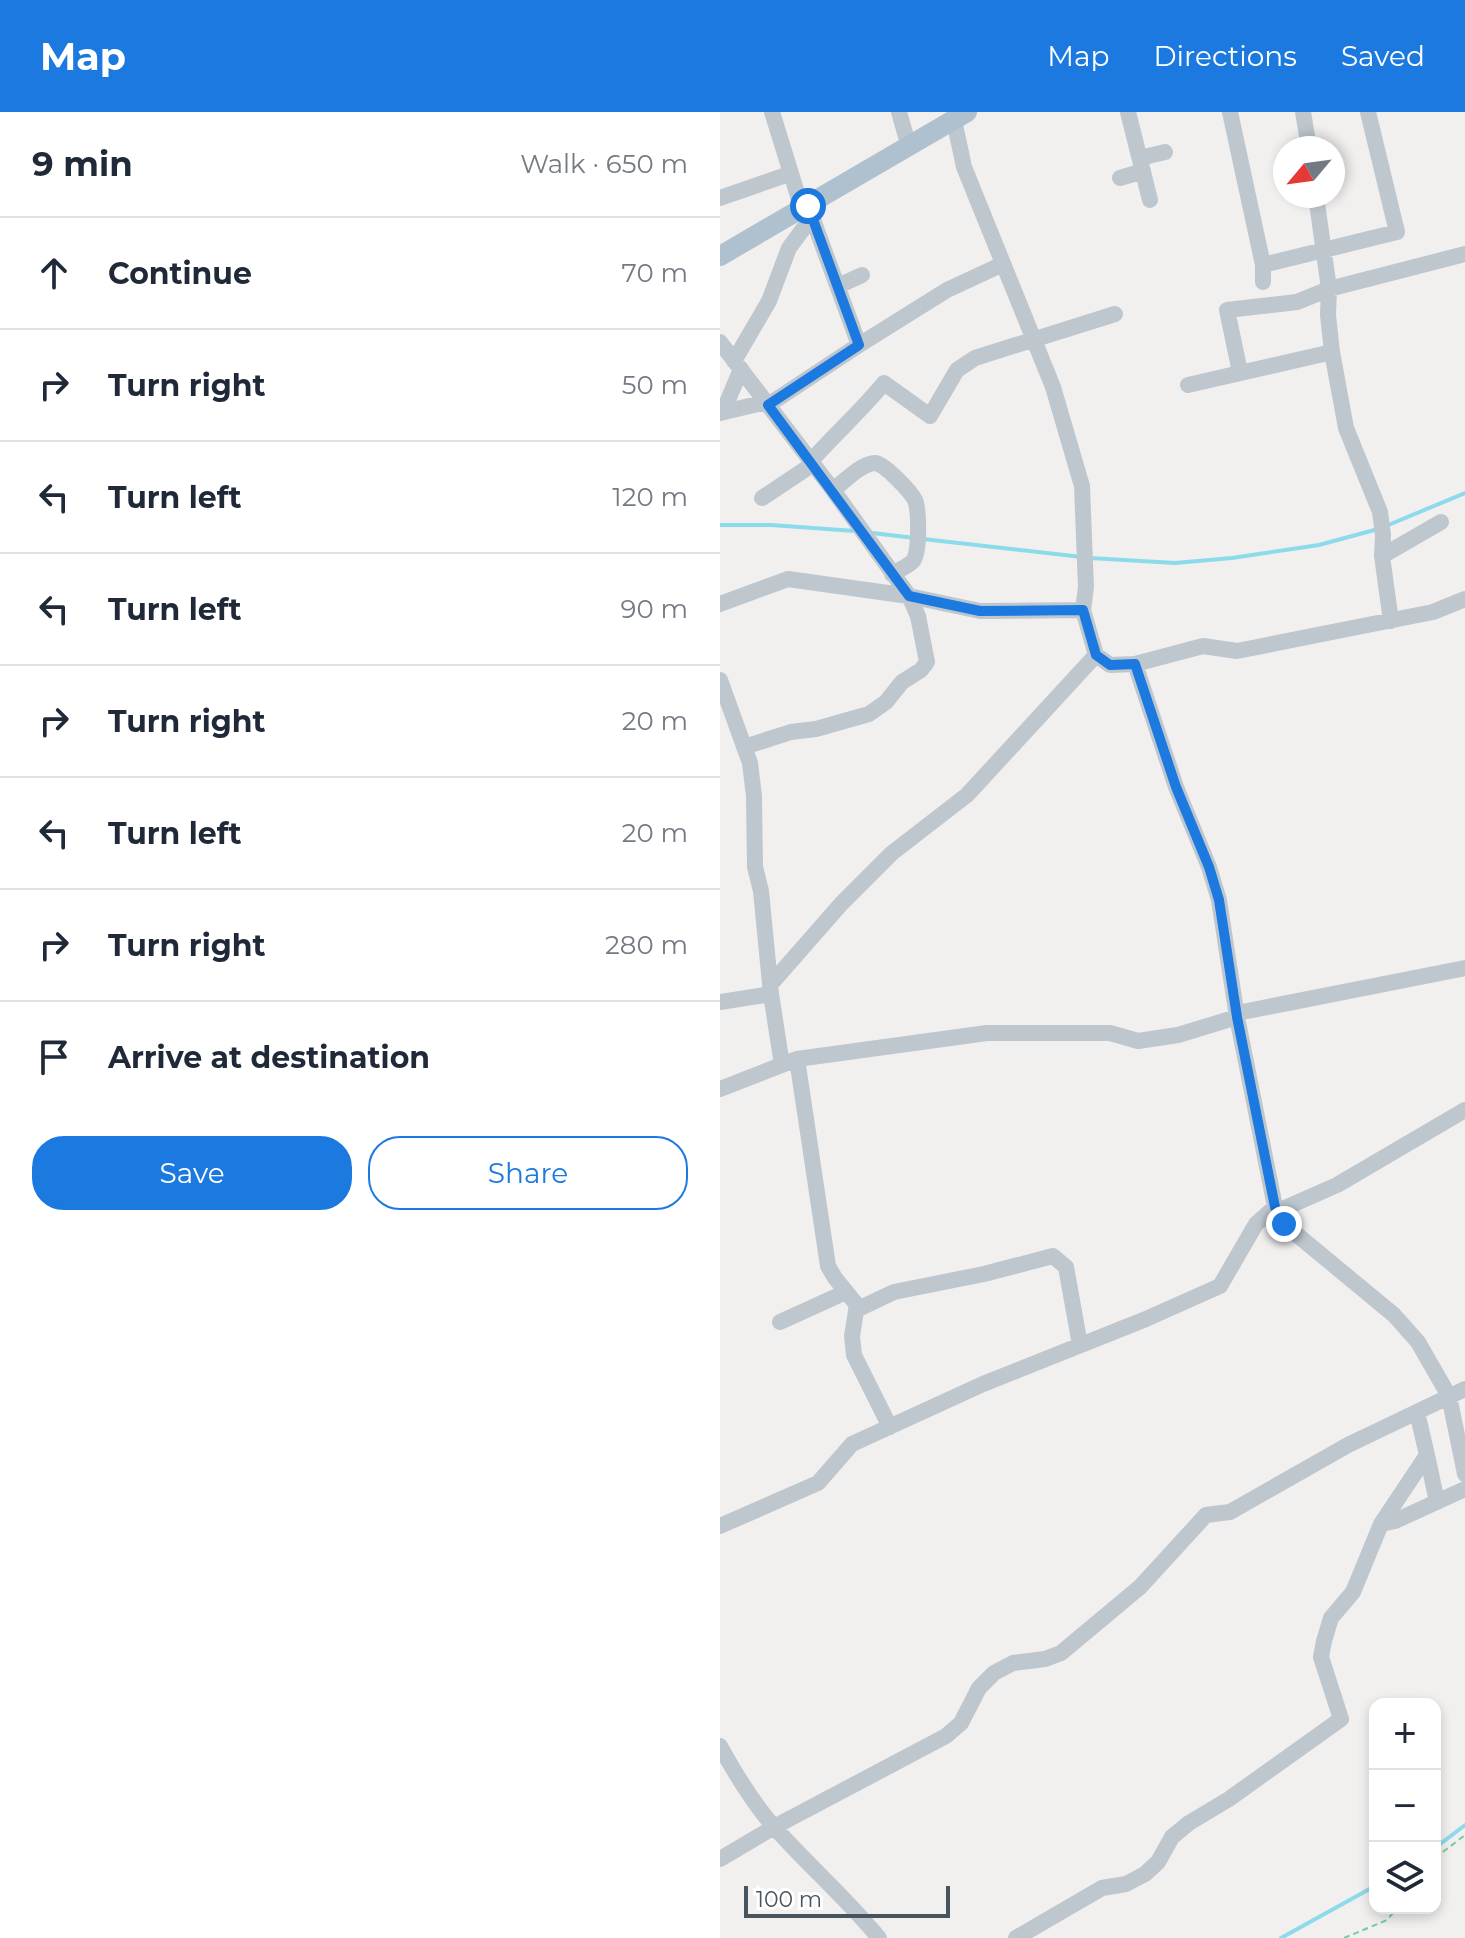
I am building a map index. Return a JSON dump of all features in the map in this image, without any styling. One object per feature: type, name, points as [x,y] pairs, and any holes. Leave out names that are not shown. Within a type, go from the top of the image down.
[{"type":"main road","points":[[720,256],[808,211],[961,116]]},
{"type":"street","points":[[772,112],[789,174],[808,211],[859,345]]},
{"type":"street","points":[[899,112],[909,147]]},
{"type":"street","points":[[1128,112],[1150,200]]},
{"type":"street","points":[[1230,112],[1263,274],[1324,250],[1398,238],[1368,112]]},
{"type":"street","points":[[1303,112],[1307,136]]},
{"type":"street","points":[[961,116],[964,167],[1053,387],[1082,486],[1086,587],[1083,610],[1096,655],[1110,665],[1135,664],[1203,646],[1237,651],[1433,612],[1465,599]]},
{"type":"street","points":[[1120,178],[1165,152]]},
{"type":"street","points":[[720,198],[789,174]]},
{"type":"street","points":[[1318,208],[1329,289],[1332,352],[1346,428],[1380,512],[1382,556],[1391,621]]},
{"type":"street","points":[[808,211],[738,365],[721,412],[767,404],[947,290],[1003,264]]},
{"type":"street","points":[[1240,372],[1227,310],[1297,302],[1329,289],[1465,254]]},
{"type":"street","points":[[838,286],[862,275]]},
{"type":"street","points":[[762,498],[812,463],[836,432],[856,417],[884,383],[930,416],[957,370],[975,358],[1115,314]]},
{"type":"street","points":[[720,342],[909,596],[918,616],[927,662],[921,670],[902,682],[886,702],[869,714],[816,729],[791,732],[744,747]]},
{"type":"street","points":[[1188,385],[1332,352]]},
{"type":"street","points":[[833,490],[863,467],[875,463],[883,465],[913,496],[917,508],[917,552],[914,560],[892,574]]},
{"type":"street","points":[[1382,556],[1441,522]]},
{"type":"street","points":[[720,604],[788,579],[909,596],[980,611],[1083,610]]},
{"type":"street","points":[[720,1002],[770,989],[841,904],[892,853],[967,795],[1096,655]]},
{"type":"street","points":[[1135,664],[1176,787],[1219,900],[1237,1015],[1276,1209],[1284,1224],[1394,1315],[1457,1392],[1465,1474]]},
{"type":"street","points":[[720,680],[750,763],[754,796],[755,867],[761,891],[770,989],[790,1062],[828,1266],[857,1305],[852,1336],[854,1355],[890,1427]]},
{"type":"street","points":[[720,1089],[790,1062],[987,1033],[1110,1033],[1138,1041],[1178,1035],[1237,1015],[1465,968]]},
{"type":"street","points":[[720,1526],[818,1483],[852,1444],[983,1384],[1220,1286],[1256,1224],[1276,1209],[1337,1185],[1465,1110]]},
{"type":"street","points":[[856,1310],[894,1292],[1053,1256],[1066,1267],[1080,1345]]},
{"type":"street","points":[[780,1322],[846,1292]]},
{"type":"street","points":[[720,1859],[946,1736],[961,1723],[979,1688],[994,1673],[1013,1663],[1045,1659],[1061,1653],[1140,1587],[1206,1515],[1230,1512],[1348,1445],[1457,1392]]},
{"type":"street","points":[[1417,1412],[1437,1502]]},
{"type":"street","points":[[1016,1938],[1102,1888],[1126,1884],[1145,1874],[1158,1862],[1172,1837],[1189,1823],[1229,1799],[1341,1719],[1321,1657],[1331,1618],[1353,1592],[1381,1524],[1427,1455]]},
{"type":"street","points":[[1381,1524],[1395,1521],[1465,1489]]},
{"type":"street","points":[[720,1746],[727,1776],[879,1938]]},
{"type":"path","points":[[1441,1853],[1465,1835]]},
{"type":"path","points":[[1344,1938],[1387,1920],[1392,1914]]},
{"type":"waterway","points":[[1386,526],[1465,493]]},
{"type":"waterway","points":[[720,525],[855,531]]},
{"type":"waterway","points":[[1090,558],[1175,563],[1232,558],[1319,545],[1378,529]]},
{"type":"waterway","points":[[872,533],[915,538]]},
{"type":"waterway","points":[[923,539],[1082,557]]},
{"type":"waterway","points":[[1441,1843],[1465,1825]]},
{"type":"waterway","points":[[1281,1938],[1369,1889]]},
{"type":"route","points":[[808,206],[859,345],[768,405],[909,596],[980,611],[1083,610],[1096,655],[1110,665],[1135,664],[1176,787],[1190,817],[1219,900],[1237,1017],[1275,1207],[1284,1224]]}]
